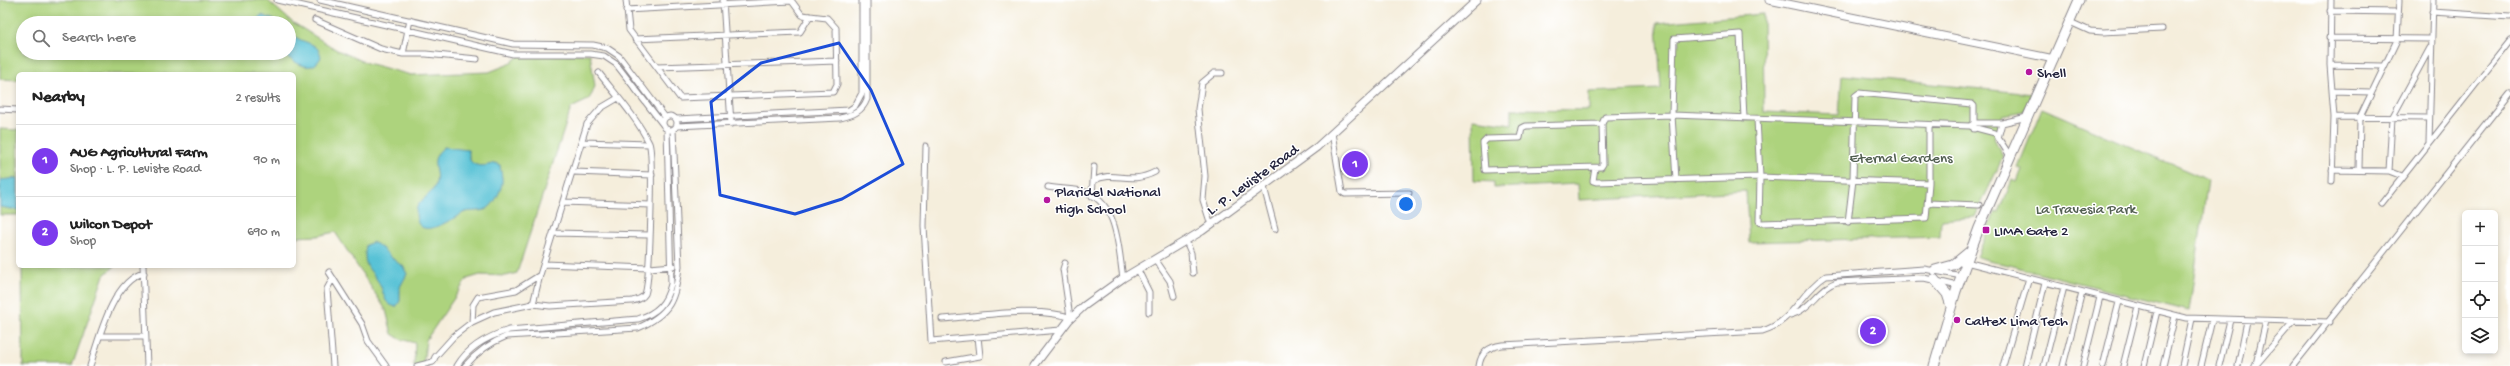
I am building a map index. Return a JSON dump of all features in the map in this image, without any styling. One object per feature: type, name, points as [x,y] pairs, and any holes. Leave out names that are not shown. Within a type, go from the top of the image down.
[{"type":"highway","points":[[1934,366],[1966,262],[2079,0]]},
{"type":"highway","points":[[1952,306],[1934,275],[1953,265],[1971,250]]},
{"type":"main road","name":"L. P. Leviste Road","points":[[1034,366],[1071,318],[1084,306],[1123,278],[1211,225],[1264,187],[1332,133],[1477,0]]},
{"type":"main road","points":[[1769,0],[2054,59]]},
{"type":"street","points":[[277,0],[514,54],[590,54],[610,58],[670,128]]},
{"type":"street","points":[[320,0],[513,44],[593,45],[607,48],[619,56],[665,117],[670,128],[678,266],[677,287],[664,312],[654,321],[638,328],[604,331],[555,331],[507,336],[491,342],[475,354],[464,366]]},
{"type":"street","points":[[626,0],[626,10],[629,30],[680,98],[833,92],[837,84],[837,34],[834,24],[828,18],[802,15],[791,0],[723,2],[626,10]]},
{"type":"street","points":[[665,117],[669,115],[677,119],[849,110],[855,106],[862,93],[862,0]]},
{"type":"street","points":[[670,128],[840,118],[854,115],[860,110],[868,99],[867,0]]},
{"type":"street","points":[[2331,0],[2329,38],[2334,117],[2332,182]]},
{"type":"street","points":[[2359,169],[2360,117],[2383,66],[2397,40],[2399,0]]},
{"type":"street","points":[[2429,142],[2430,46],[2433,0]]},
{"type":"street","points":[[723,2],[731,124]]},
{"type":"street","points":[[2330,11],[2398,12]]},
{"type":"street","points":[[2432,12],[2510,17]]},
{"type":"street","points":[[635,40],[726,34],[800,32],[810,16]]},
{"type":"street","points":[[315,20],[381,49],[403,54],[426,54],[477,59]]},
{"type":"street","points":[[403,54],[410,20]]},
{"type":"street","points":[[2070,22],[2097,31],[2162,28]]},
{"type":"street","points":[[1676,180],[1672,115],[1674,38],[1740,34],[1744,118]]},
{"type":"street","points":[[2329,38],[2397,40],[2431,39]]},
{"type":"street","points":[[2382,203],[2510,41]]},
{"type":"street","points":[[2389,171],[2392,118],[2430,46]]},
{"type":"street","points":[[657,67],[837,61]]},
{"type":"street","points":[[2330,65],[2383,66]]},
{"type":"street","points":[[417,366],[433,362],[435,357],[454,336],[472,322],[494,312],[533,304],[550,306],[639,300],[644,294],[649,268],[652,175],[649,144],[599,73]]},
{"type":"street","points":[[1211,225],[1203,200],[1205,176],[1198,109],[1202,83],[1214,74],[1222,73]]},
{"type":"street","points":[[2332,91],[2371,92]]},
{"type":"street","points":[[1848,222],[1853,180],[1855,96],[1859,93],[1972,104],[1974,106],[1975,123],[1972,127]]},
{"type":"street","points":[[2294,366],[2510,93]]},
{"type":"street","points":[[533,304],[540,275],[574,172],[587,124],[601,108],[618,98]]},
{"type":"street","points":[[0,109],[16,110]]},
{"type":"street","points":[[1602,124],[1526,126],[1522,128],[1520,138],[1487,139],[1483,143],[1485,170],[1602,167],[1604,164],[1602,124],[1605,118],[1672,115],[1854,121],[1972,127],[1993,132],[2011,157]]},
{"type":"street","points":[[1975,123],[2002,123],[2028,117]]},
{"type":"street","points":[[2334,117],[2429,118]]},
{"type":"street","points":[[457,366],[477,345],[487,338],[508,330],[638,319],[650,315],[660,308],[668,297],[671,267],[670,128],[677,119]]},
{"type":"street","points":[[1757,119],[1760,177],[1758,221],[1761,223],[1922,220],[1926,218],[1929,183],[1929,125]]},
{"type":"street","points":[[1998,138],[2002,123]]},
{"type":"street","points":[[1332,133],[1342,192],[1345,194],[1410,193]]},
{"type":"street","points":[[583,142],[649,144]]},
{"type":"street","points":[[926,146],[924,226],[931,341],[1061,330]]},
{"type":"street","points":[[1092,196],[1094,167]]},
{"type":"street","points":[[1595,168],[1593,181],[1596,182],[1760,177],[1929,183]]},
{"type":"street","points":[[2332,170],[2359,169],[2389,171],[2402,176]]},
{"type":"street","points":[[574,172],[652,175]]},
{"type":"street","points":[[1093,181],[1106,175],[1134,179],[1154,172]]},
{"type":"street","points":[[1264,187],[1275,229]]},
{"type":"street","points":[[1048,188],[1082,191],[1092,196],[1110,212],[1113,221],[1123,278]]},
{"type":"street","points":[[563,202],[651,205]]},
{"type":"street","points":[[1927,203],[1979,206]]},
{"type":"street","points":[[553,233],[649,235]]},
{"type":"street","points":[[1186,241],[1191,253],[1193,273]]},
{"type":"street","points":[[1155,259],[1170,281],[1174,296]]},
{"type":"street","points":[[1966,262],[2119,302],[2192,319],[2330,322]]},
{"type":"street","points":[[942,319],[1011,314],[1059,314],[1071,318],[1063,270],[1065,263]]},
{"type":"street","points":[[544,264],[649,268],[678,266]]},
{"type":"street","points":[[143,268],[145,336],[148,366]]},
{"type":"street","points":[[1138,270],[1149,292],[1149,312]]},
{"type":"street","points":[[329,272],[362,324],[368,341],[386,366]]},
{"type":"street","points":[[90,366],[100,336],[122,287],[136,275],[144,273]]},
{"type":"street","points":[[472,322],[473,305],[478,297],[516,290],[540,275]]},
{"type":"street","points":[[1789,315],[1806,309],[1828,287],[1837,282],[1924,278],[1934,275],[1958,286]]},
{"type":"street","points":[[1479,366],[1484,352],[1498,346],[1762,331],[1778,325],[1826,276],[1962,276]]},
{"type":"street","points":[[333,278],[327,289],[333,366]]},
{"type":"street","points":[[2003,366],[2028,278]]},
{"type":"street","points":[[2025,366],[2045,283]]},
{"type":"street","points":[[2044,366],[2064,287]]},
{"type":"street","points":[[1810,292],[1817,298]]},
{"type":"street","points":[[2063,366],[2082,292]]},
{"type":"street","points":[[2083,366],[2100,297]]},
{"type":"street","points":[[2103,366],[2119,302]]},
{"type":"street","points":[[2123,366],[2138,306]]},
{"type":"street","points":[[2144,366],[2157,311]]},
{"type":"street","points":[[2163,366],[2175,316]]},
{"type":"street","points":[[2182,366],[2192,319]]},
{"type":"street","points":[[2201,366],[2212,320]]},
{"type":"street","points":[[2219,366],[2230,320]]},
{"type":"street","points":[[2238,366],[2247,321]]},
{"type":"street","points":[[2255,365],[2266,321]]},
{"type":"street","points":[[2255,365],[2293,322]]},
{"type":"street","points":[[100,336],[145,336]]},
{"type":"street","points":[[946,362],[980,356],[978,337]]},
{"type":"highlighted area","points":[[839,43],[871,90],[903,164],[842,199],[795,214],[720,195],[711,102],[761,63]]},
{"type":"green space","points":[[0,0],[267,0],[285,16],[16,16],[16,60],[296,60],[296,24],[337,50],[367,63],[411,75],[489,72],[507,65],[522,54],[590,54],[595,86],[588,100],[571,108],[517,273],[506,276],[480,275],[467,279],[426,340],[423,366],[414,366],[415,343],[400,339],[392,334],[386,310],[335,232],[317,236],[296,237],[296,72],[16,72],[16,80],[0,79]]},
{"type":"green space","name":"Eternal Gardens","points":[[1763,14],[1764,112],[1839,115],[1842,75],[2032,94],[2024,111],[2003,115],[1994,138],[2003,157],[1975,217],[1941,220],[1940,237],[1749,242],[1746,191],[1579,200],[1578,184],[1494,188],[1494,182],[1474,181],[1473,119],[1512,124],[1512,109],[1589,110],[1589,92],[1661,89],[1657,23]]},
{"type":"green space","name":"La Travesia Park","points":[[2042,108],[2208,180],[2189,311],[1977,257],[1995,212],[1999,213],[2012,180],[2017,182],[2022,169],[2018,167]]},
{"type":"green space","points":[[0,129],[16,130],[16,215],[0,215]]},
{"type":"green space","points":[[22,268],[113,268],[104,275],[72,366],[23,366]]},
{"type":"water","points":[[296,37],[312,44],[320,52],[321,57],[317,63],[312,66],[296,63],[291,60],[296,60]]},
{"type":"water","points":[[444,147],[468,150],[471,161],[476,165],[484,166],[495,163],[500,165],[502,183],[496,199],[487,209],[482,211],[465,212],[435,227],[422,227],[418,222],[416,212],[417,208],[435,186],[435,161],[439,152]]},
{"type":"water","points":[[16,178],[16,210],[0,207],[0,180]]},
{"type":"water","points":[[373,242],[403,266],[407,274],[400,287],[400,301],[396,307],[389,304],[385,299],[377,279],[366,264],[366,245]]},
{"type":"place","name":"Shell","points":[[2029,72]]},
{"type":"place","name":"AUG Agricultural Farm","points":[[1355,164]]},
{"type":"place","name":"Plaridel National High School","points":[[1047,200]]},
{"type":"place","name":"LIMA Gate 2","points":[[1986,230]]},
{"type":"place","name":"Caltex Lima Tech","points":[[1957,320]]},
{"type":"place","name":"Wilcon Depot","points":[[1873,331]]}]
